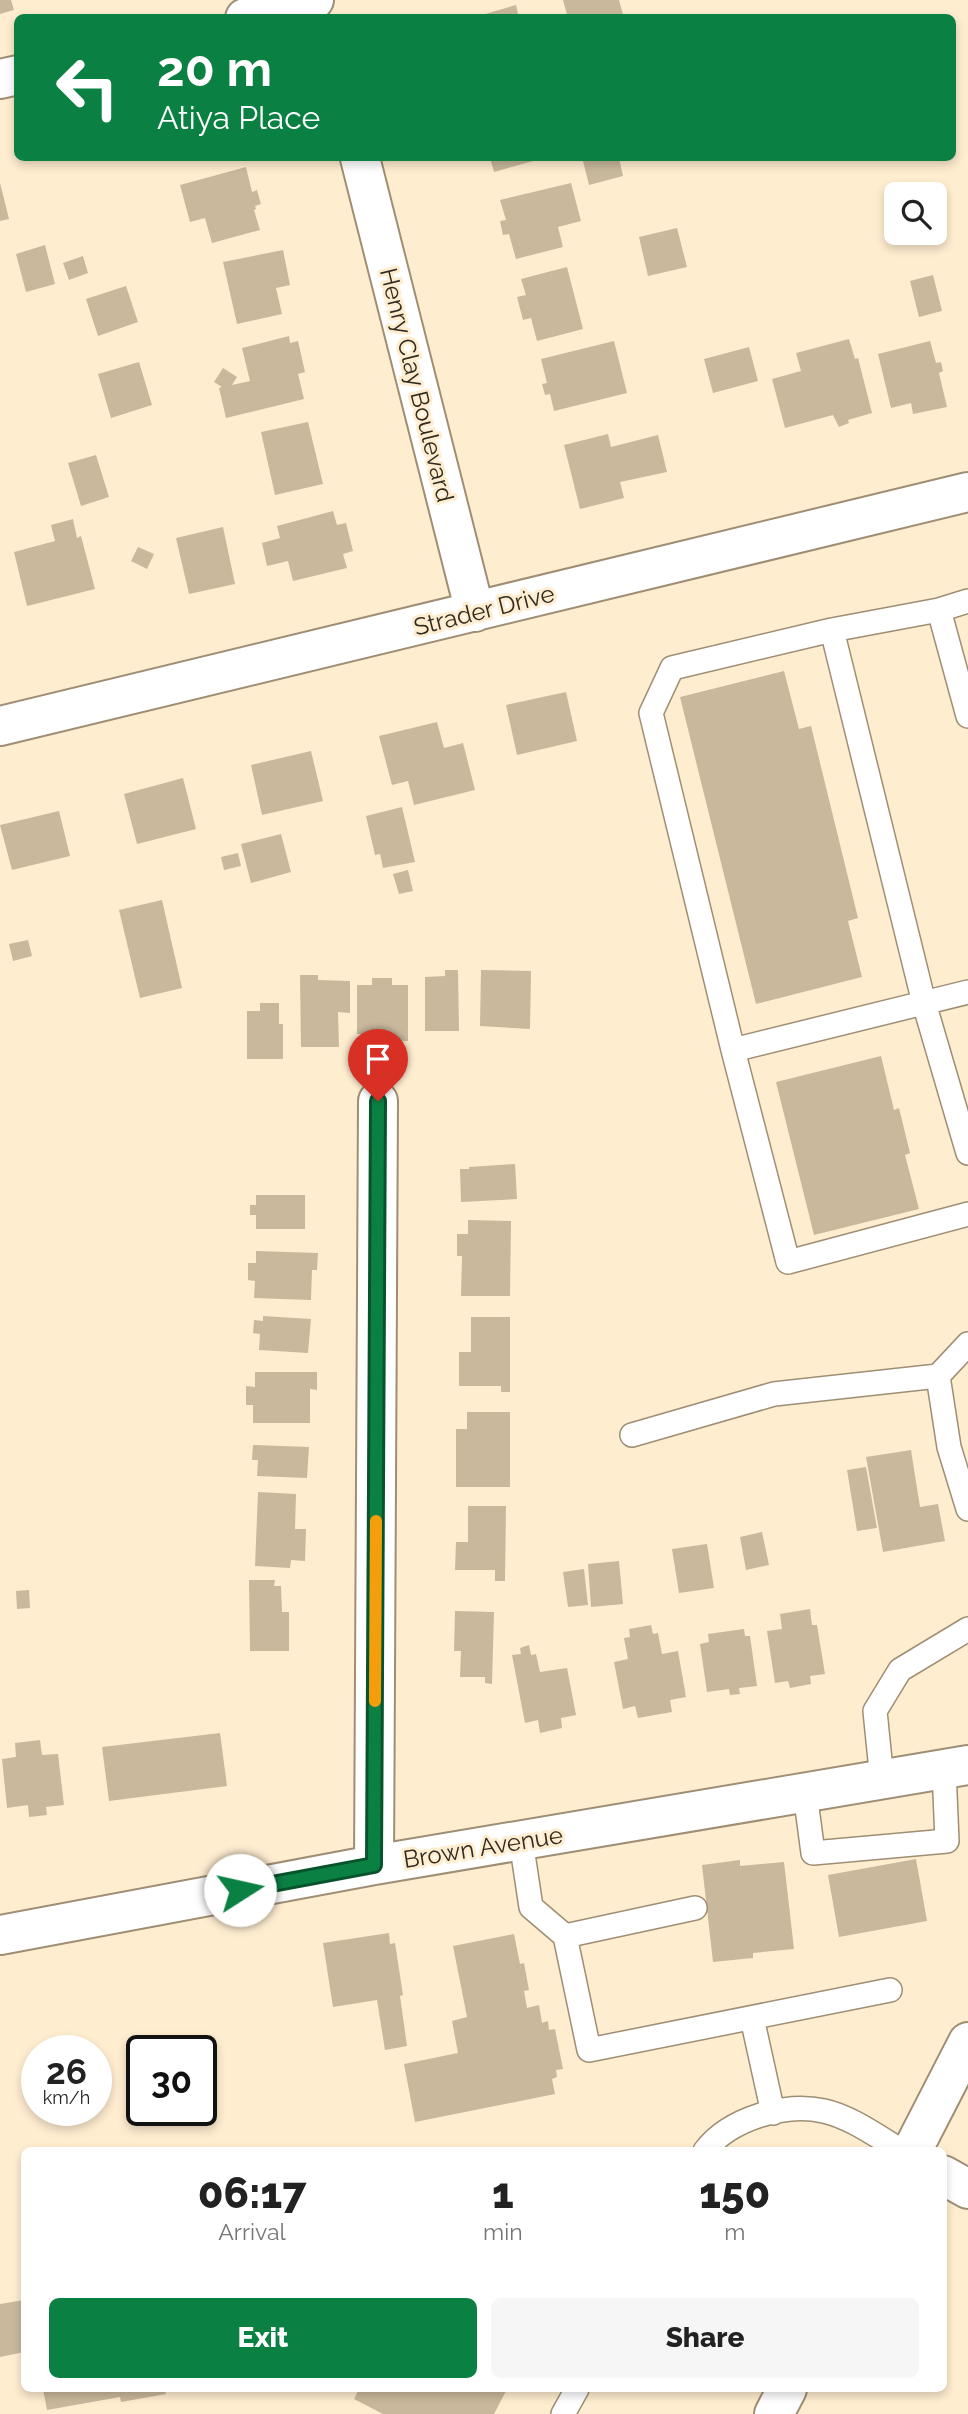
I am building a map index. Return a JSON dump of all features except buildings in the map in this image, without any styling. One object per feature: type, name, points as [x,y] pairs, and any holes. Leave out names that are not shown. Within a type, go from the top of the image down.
[{"type":"street","points":[[260,14],[314,0]]},
{"type":"street","name":"Henry Clay Boulevard","points":[[361,161],[475,612]]},
{"type":"street","name":"Strader Drive","points":[[0,726],[968,492]]},
{"type":"street","points":[[374,1865],[378,1101]]},
{"type":"street","name":"Brown Avenue","points":[[0,1935],[374,1865],[956,1767]]},
{"type":"street","points":[[914,2147],[968,2042]]},
{"type":"street","points":[[947,2177],[968,2189]]},
{"type":"street","points":[[774,2414],[785,2392]]},
{"type":"lane","points":[[968,601],[940,610],[832,630],[672,668],[651,713],[788,1262],[968,1214]]},
{"type":"lane","points":[[940,610],[968,716]]},
{"type":"lane","points":[[832,630],[924,1003],[968,1153]]},
{"type":"lane","points":[[733,1050],[968,992]]},
{"type":"lane","points":[[632,1435],[774,1394],[938,1376],[968,1344]]},
{"type":"lane","points":[[938,1376],[949,1447],[968,1509]]},
{"type":"lane","points":[[881,1780],[875,1711],[900,1670],[968,1629]]},
{"type":"lane","points":[[805,1793],[813,1853],[947,1841],[956,1767]]},
{"type":"lane","points":[[521,1841],[531,1907],[565,1936],[589,2050],[890,1990]]},
{"type":"lane","points":[[565,1936],[695,1908]]},
{"type":"lane","points":[[752,2018],[773,2113]]},
{"type":"lane","points":[[708,2147],[734,2124],[800,2109],[824,2111],[845,2119],[895,2147]]},
{"type":"lane","points":[[564,2414],[575,2392]]},
{"type":"slow traffic","points":[[375,1701],[376,1521]]},
{"type":"route","points":[[240,1890],[374,1865],[378,1101]]}]
